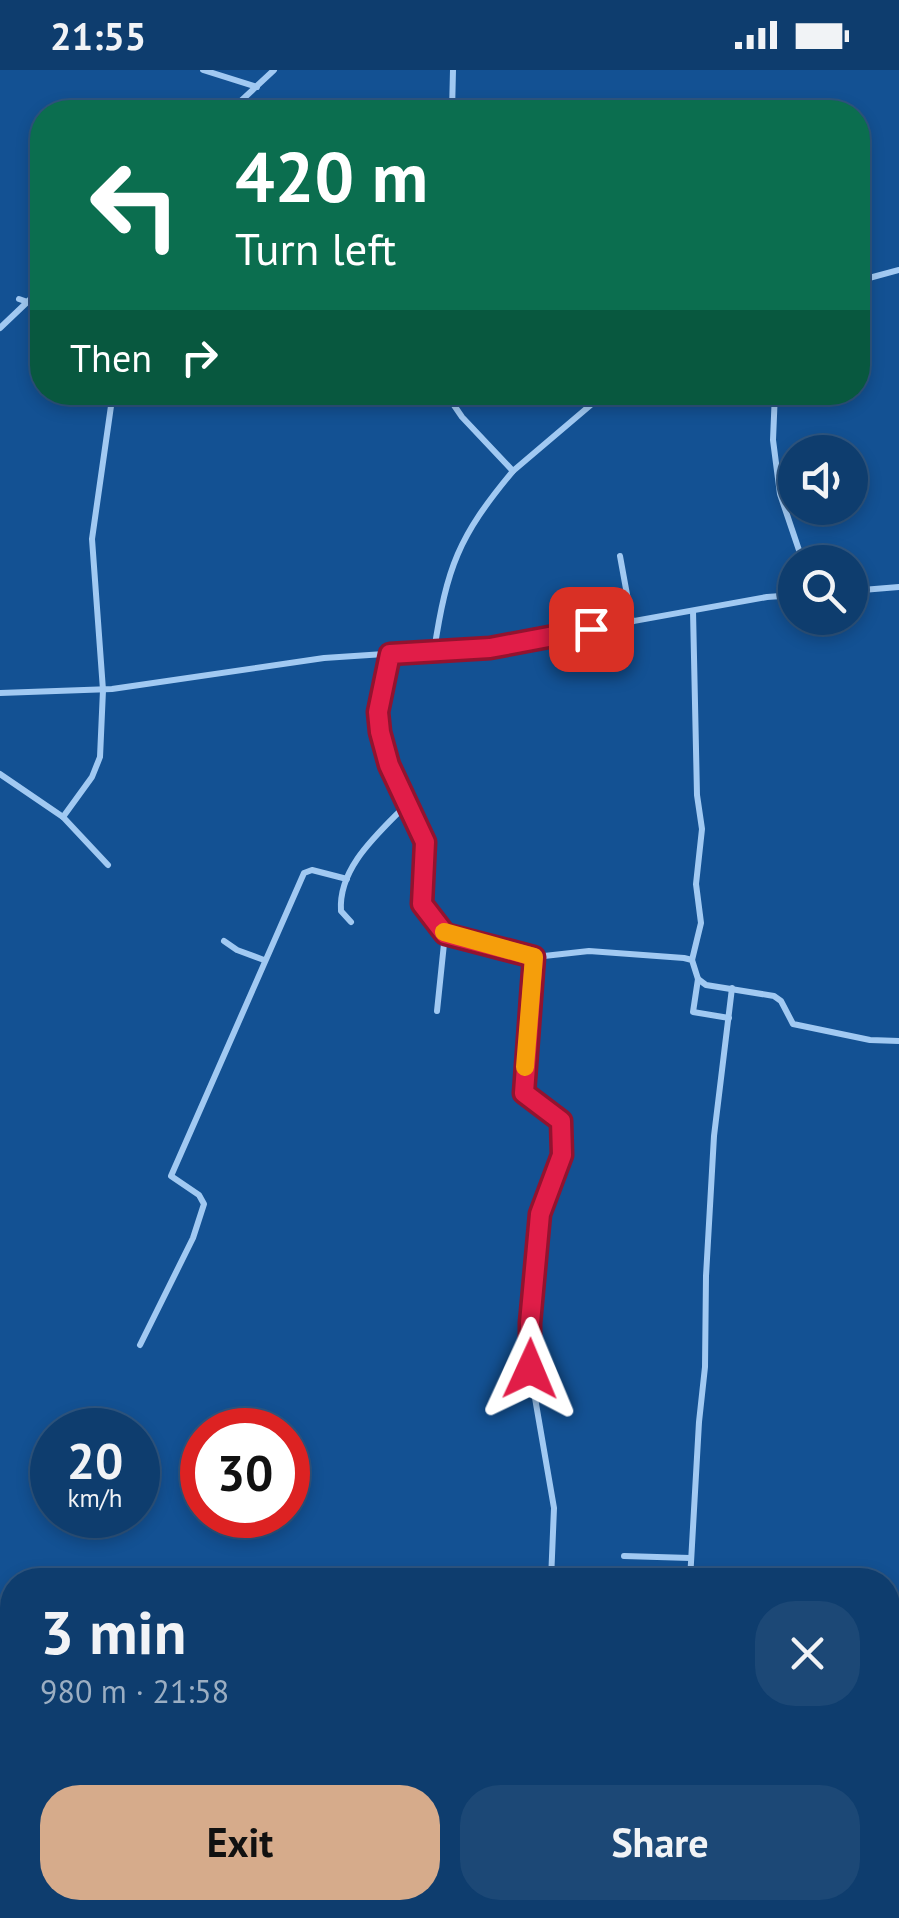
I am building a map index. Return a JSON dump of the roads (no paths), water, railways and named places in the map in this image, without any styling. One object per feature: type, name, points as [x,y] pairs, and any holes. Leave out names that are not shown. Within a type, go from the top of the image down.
[{"type":"street","points":[[204,70],[256,87]]},
{"type":"street","points":[[242,100],[274,70]]},
{"type":"street","points":[[452,70],[452,100]]},
{"type":"street","points":[[870,278],[899,270]]},
{"type":"street","points":[[0,328],[30,296]]},
{"type":"street","points":[[23,300],[30,303]]},
{"type":"street","points":[[62,817],[92,777],[100,757],[103,690],[92,539],[111,405]]},
{"type":"street","points":[[454,405],[513,471]]},
{"type":"street","points":[[434,651],[451,564],[478,514],[513,471],[591,405]]},
{"type":"street","points":[[774,405],[773,440],[780,494],[798,545]]},
{"type":"street","points":[[620,556],[632,622]]},
{"type":"street","points":[[868,590],[899,587]]},
{"type":"street","points":[[0,692],[103,690],[324,658],[490,648],[778,598]]},
{"type":"street","points":[[693,610],[697,795],[702,829],[696,884],[700,923],[692,960],[698,978],[693,1012],[730,1018]]},
{"type":"street","points":[[390,654],[378,712],[380,732],[389,765],[425,842],[422,904],[445,934],[534,957],[588,952],[692,960]]},
{"type":"street","points":[[0,774],[62,817],[108,865]]},
{"type":"street","points":[[351,922],[341,911],[340,901],[348,879],[370,841],[407,804]]},
{"type":"street","points":[[140,1345],[193,1238],[204,1204],[199,1194],[171,1176],[264,960],[304,873],[312,870],[348,879]]},
{"type":"street","points":[[437,1012],[445,934]]},
{"type":"street","points":[[224,941],[264,960]]},
{"type":"street","points":[[534,957],[524,1093],[561,1121],[562,1155],[540,1214],[530,1323],[530,1369],[554,1508],[552,1568]]},
{"type":"street","points":[[698,978],[706,985],[774,996],[793,1024],[899,1041]]},
{"type":"street","points":[[690,1568],[705,1368],[714,1136],[732,988]]},
{"type":"street","points":[[624,1556],[690,1558]]}]
